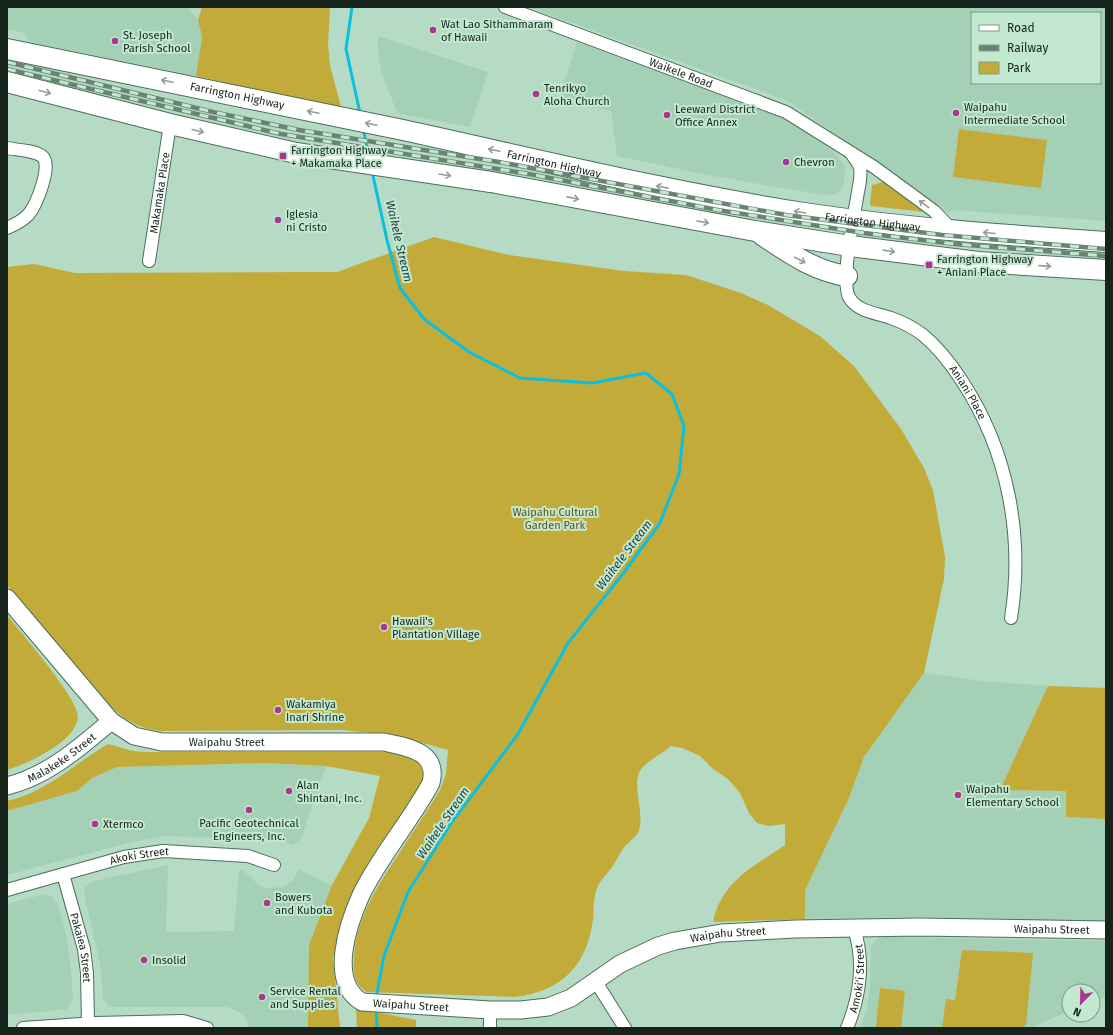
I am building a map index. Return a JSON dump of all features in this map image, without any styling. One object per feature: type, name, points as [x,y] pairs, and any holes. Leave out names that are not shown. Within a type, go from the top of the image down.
[{"type":"main road","name":"Farrington Highway","points":[[7,49],[260,100],[630,180],[754,204],[853,219],[952,230],[1106,242]]},
{"type":"main road","points":[[7,82],[170,124],[259,145],[491,182],[755,231],[850,246],[978,262],[1106,270]]},
{"type":"main road","points":[[755,231],[796,258],[823,271],[847,276]]},
{"type":"street","name":"Waikele Road","points":[[505,7],[775,107],[804,123],[874,167],[934,211],[952,230]]},
{"type":"street","name":"Makamaka Place","points":[[148,261],[170,124]]},
{"type":"street","points":[[7,148],[38,154],[44,159],[46,167],[34,207],[27,216],[7,228]]},
{"type":"street","name":"Waikele Road","points":[[851,153],[860,167],[861,176],[853,219]]},
{"type":"street","name":"Aniani Place","points":[[853,219],[847,276],[848,296],[860,308],[890,318],[924,336],[942,354],[970,393],[985,419],[1009,490],[1016,564],[1016,586],[1011,618]]},
{"type":"street","name":"Waipahu Street","points":[[7,598],[111,721],[134,736],[155,741],[384,742],[412,749],[428,760],[432,767],[433,774],[430,783],[401,833],[368,882],[356,906],[347,935],[343,965],[346,984],[355,998],[362,1002],[370,1004],[490,1010],[520,1010],[548,1007],[571,998],[620,964],[639,954],[675,941],[721,933],[919,927],[1106,930]]},
{"type":"street","name":"Malakeke Street","points":[[7,786],[34,776],[63,760],[111,721]]},
{"type":"street","name":"Akoki Street","points":[[7,890],[124,857],[164,851],[180,850],[248,856],[274,865]]},
{"type":"street","name":"Pakaiea Street","points":[[63,874],[84,949],[87,973],[88,1023]]},
{"type":"street","name":"Amoki'i Street","points":[[847,1028],[855,1003],[860,979],[859,944],[854,929]]},
{"type":"street","points":[[596,982],[625,1028]]},
{"type":"street","points":[[490,1010],[490,1028]]},
{"type":"street","points":[[23,1028],[88,1023],[183,1021],[207,1028]]},
{"type":"shaded area","name":"St. Joseph Parish School","points":[[7,7],[187,7],[198,20],[202,37],[196,76],[30,42],[27,40],[26,33],[7,29]]},
{"type":"shaded area","name":"Waipahu Intermediate School","points":[[528,7],[1106,7],[1106,221],[952,210],[951,213],[947,212],[788,101]]},
{"type":"shaded area","points":[[378,36],[488,72],[470,127],[397,113],[381,71],[378,52]]},
{"type":"shaded area","points":[[577,42],[783,117],[833,151],[846,167],[842,189],[836,194],[824,195],[707,175],[617,156],[611,111],[558,101]]},
{"type":"shaded area","name":"Waipahu Elementary School","points":[[924,673],[983,681],[1048,686],[1000,790],[1066,791],[1066,817],[1106,819],[1106,922],[923,917],[805,919],[804,890],[849,798],[864,757]]},
{"type":"shaded area","points":[[265,763],[326,766],[301,839],[293,845],[284,841],[167,836],[133,842],[7,875],[7,811],[77,791],[92,778],[117,767]]},
{"type":"shaded area","points":[[168,865],[166,932],[234,931],[239,870],[244,871],[260,886],[266,888],[284,887],[293,880],[299,870],[332,885],[309,945],[308,1028],[249,1028],[245,1017],[239,1012],[227,1007],[112,1007],[107,1005],[103,999],[100,964],[84,893],[85,887],[94,881]]},
{"type":"shaded area","points":[[41,895],[51,896],[58,904],[65,930],[71,966],[73,1001],[67,1009],[7,1015],[7,904]]},
{"type":"shaded area","points":[[884,937],[1106,941],[1106,997],[1101,999],[1101,983],[1061,983],[1061,1014],[1030,1028],[860,1028],[867,1007],[870,989],[871,946],[877,939]]},
{"type":"green space","points":[[202,7],[330,7],[328,45],[330,66],[342,110],[196,76],[202,37],[198,20]]},
{"type":"green space","points":[[959,129],[1047,140],[1041,188],[953,177]]},
{"type":"green space","points":[[883,182],[890,184],[924,212],[871,206],[872,185]]},
{"type":"green space","name":"Waipahu Cultural Garden Park","points":[[434,237],[509,255],[624,271],[686,275],[741,293],[768,305],[820,336],[854,366],[901,429],[924,468],[933,490],[945,557],[944,579],[924,673],[864,757],[849,798],[805,890],[805,919],[713,922],[717,908],[723,896],[740,876],[785,845],[785,824],[769,826],[757,823],[749,813],[740,793],[728,779],[713,769],[700,756],[682,748],[671,746],[645,765],[639,774],[637,789],[640,815],[639,830],[635,837],[625,846],[614,864],[601,880],[594,898],[593,919],[590,936],[585,950],[578,963],[559,982],[532,994],[515,997],[367,992],[359,985],[354,973],[356,941],[360,925],[373,895],[440,790],[446,774],[448,750],[394,735],[342,730],[161,731],[134,724],[111,707],[7,585],[7,267],[34,264],[75,273],[337,272]]},
{"type":"green space","points":[[7,615],[60,682],[76,708],[78,717],[75,726],[69,735],[60,743],[38,757],[7,770]]},
{"type":"green space","points":[[1048,686],[1106,688],[1106,819],[1066,817],[1066,791],[1000,790]]},
{"type":"green space","points":[[108,744],[133,751],[145,752],[396,752],[414,758],[421,764],[424,769],[424,778],[416,795],[360,882],[343,919],[333,958],[340,1028],[308,1028],[309,945],[332,885],[369,818],[380,776],[326,766],[265,763],[117,767],[92,778],[77,791],[7,811],[7,801],[21,797],[48,784]]},
{"type":"green space","points":[[962,950],[1033,953],[1026,1025],[1021,1028],[942,1028],[946,999],[955,1000]]},
{"type":"green space","points":[[880,988],[905,991],[901,1028],[876,1028]]},
{"type":"green space","points":[[356,1008],[416,1020],[416,1028],[357,1028]]},
{"type":"waterway","name":"Waikele Stream","points":[[352,7],[346,49],[360,113]]},
{"type":"waterway","name":"Waikele Stream","points":[[363,128],[369,156]]},
{"type":"waterway","name":"Waikele Stream","points":[[372,171],[387,240],[400,288],[424,319],[469,352],[520,378],[592,383],[646,373],[672,394],[684,426],[679,474],[660,523],[622,575],[568,643],[518,734],[452,822],[408,892],[384,956],[376,998]]},
{"type":"waterway","name":"Waikele Stream","points":[[376,1008],[377,1028]]},
{"type":"railway","points":[[7,62],[213,112],[299,130],[499,162],[786,215],[942,235],[1106,249]]},
{"type":"railway","points":[[7,69],[281,134],[529,174],[718,210],[864,233],[955,244],[1106,256]]},
{"type":"place","name":"Wat Lao Sithammaram of Hawaii","points":[[433,30]]},
{"type":"place","name":"St. Joseph Parish School","points":[[115,41]]},
{"type":"place","name":"Tenrikyo Aloha Church","points":[[536,94]]},
{"type":"place","name":"Waipahu Intermediate School","points":[[956,113]]},
{"type":"place","name":"Leeward District Office Annex","points":[[667,115]]},
{"type":"place","name":"Farrington Highway + Makamaka Place","points":[[283,156]]},
{"type":"place","name":"Chevron","points":[[786,162]]},
{"type":"place","name":"Iglesia ni Cristo","points":[[278,220]]},
{"type":"place","name":"Farrington Highway + Aniani Place","points":[[929,265]]},
{"type":"place","name":"Hawaii's Plantation Village","points":[[384,627]]},
{"type":"place","name":"Wakamiya Inari Shrine","points":[[278,710]]},
{"type":"place","name":"Alan Shintani, Inc.","points":[[289,791]]},
{"type":"place","name":"Waipahu Elementary School","points":[[958,795]]},
{"type":"place","name":"Pacific Geotechnical Engineers, Inc.","points":[[249,810]]},
{"type":"place","name":"Xtermco","points":[[95,824]]},
{"type":"place","name":"Bowers and Kubota","points":[[267,903]]},
{"type":"place","name":"Insolid","points":[[144,960]]},
{"type":"place","name":"Service Rental and Supplies","points":[[262,997]]}]
